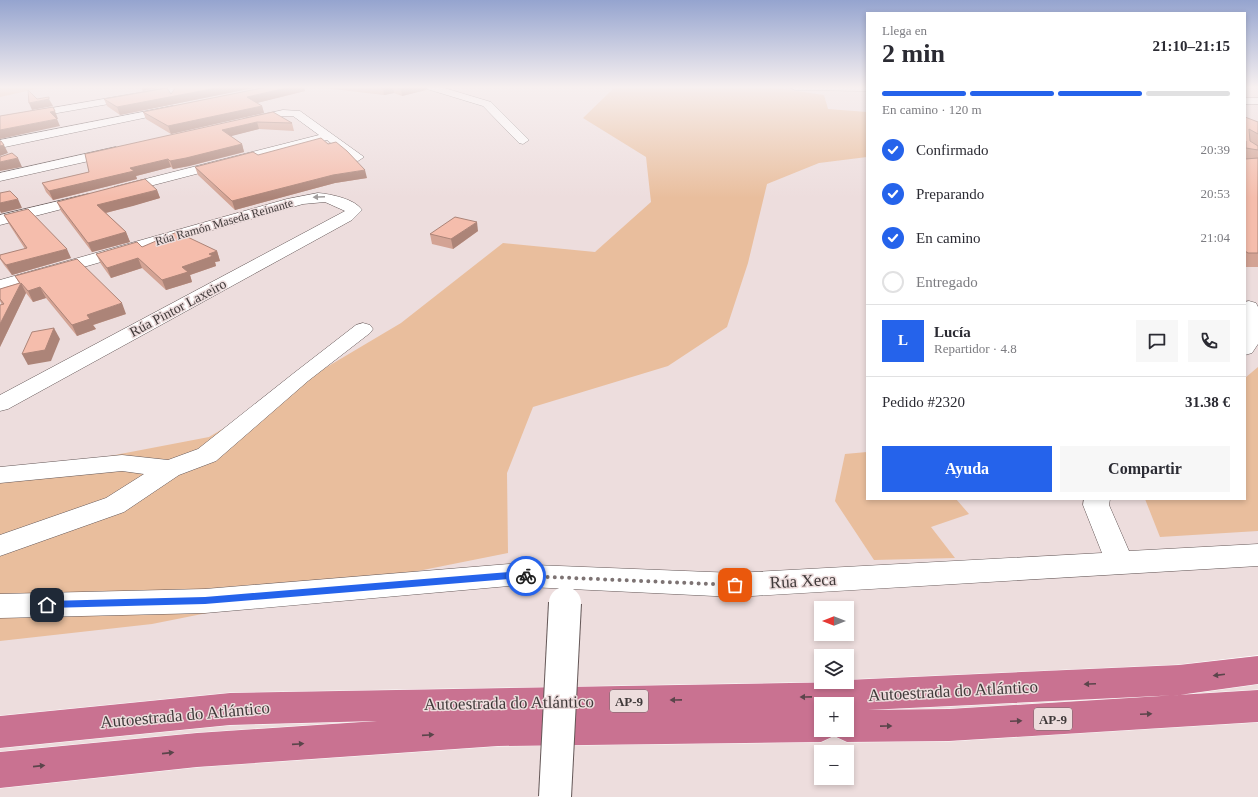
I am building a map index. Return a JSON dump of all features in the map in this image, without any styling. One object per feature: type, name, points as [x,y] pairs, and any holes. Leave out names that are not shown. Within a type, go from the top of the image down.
[{"type":"highway","name":"Autoestrada do Atlántico","points":[[0,732],[230,709],[834,696],[1179,680],[1258,670]]},
{"type":"highway","name":"Autoestrada do Atlántico","points":[[854,726],[949,725],[1229,709],[1258,706]]},
{"type":"highway","name":"Autoestrada do Atlántico","points":[[0,770],[197,750],[498,730],[814,726]]},
{"type":"street","points":[[0,144],[100,124]]},
{"type":"street","points":[[313,124],[358,157]]},
{"type":"street","points":[[507,124],[523,140]]},
{"type":"street","points":[[28,151],[71,136],[92,126]]},
{"type":"street","points":[[0,220],[329,136]]},
{"type":"street","points":[[0,177],[130,147]]},
{"type":"street","name":"Rúa Ramón Maseda Reinante","points":[[0,286],[292,202],[315,197],[331,197],[355,210]]},
{"type":"street","name":"Rúa Pintor Laxeiro","points":[[0,404],[347,217],[355,210]]},
{"type":"street","points":[[1246,347],[1256,332],[1251,305]]},
{"type":"street","points":[[0,546],[115,505],[170,469],[207,455],[301,377],[363,329]]},
{"type":"street","points":[[0,475],[122,463],[170,469]]},
{"type":"street","points":[[1097,500],[1096,505],[1120,562]]},
{"type":"street","name":"Rúa Xeca","points":[[0,606],[205,601],[509,576],[565,590],[735,585],[1258,555]]},
{"type":"street","points":[[556,797],[565,590]]},
{"type":"shaded area","points":[[593,124],[866,124],[866,157],[819,163],[767,184],[748,263],[727,327],[668,366],[533,407],[507,473],[508,553],[152,624],[0,641],[0,477],[209,437],[401,323],[503,243],[595,252],[651,202],[646,157]]},
{"type":"shaded area","points":[[1258,367],[1258,531],[1160,537],[1145,500],[1246,500],[1246,377]]},
{"type":"shaded area","points":[[866,452],[866,500],[957,500],[969,514],[931,527],[955,558],[874,560],[835,501],[845,454]]},
{"type":"building","points":[[0,124],[30,124],[0,130]]},
{"type":"building","points":[[165,124],[176,124],[168,126]]},
{"type":"building","points":[[218,124],[247,124],[222,130],[242,144],[186,158],[170,161],[168,159],[130,168],[134,171],[49,191],[42,183],[89,172],[85,154]]},
{"type":"building","points":[[1246,124],[1258,124],[1258,134],[1249,129],[1250,141],[1258,146],[1258,150],[1246,148]]},
{"type":"building","points":[[321,138],[328,144],[336,142],[365,170],[333,175],[232,201],[195,167],[253,152],[258,155]]},
{"type":"building","points":[[1,141],[4,145],[0,146]]},
{"type":"building","points":[[12,153],[18,158],[0,162],[0,157]]},
{"type":"building","points":[[1258,158],[1258,253],[1246,252],[1246,159]]},
{"type":"building","points":[[145,179],[157,190],[97,205],[126,232],[88,243],[57,202]]},
{"type":"building","points":[[10,191],[18,199],[0,203],[0,193]]},
{"type":"building","points":[[28,209],[67,249],[6,265],[0,258],[0,255],[27,248],[4,215]]},
{"type":"building","points":[[455,217],[477,222],[451,239],[430,234]]},
{"type":"building","points":[[177,232],[217,251],[209,254],[213,256],[182,267],[188,272],[162,280],[138,258],[107,268],[96,254],[137,242],[142,247]]},
{"type":"building","points":[[77,259],[122,303],[87,315],[90,319],[72,325],[40,287],[28,291],[21,283],[0,324],[0,305],[4,304],[0,299],[0,289],[20,283],[15,276]]},
{"type":"building","points":[[54,328],[45,350],[22,354],[32,332]]},
{"type":"way so far","points":[[526,576],[735,585]]},
{"type":"route","points":[[47,605],[205,601],[509,576],[526,576]]}]
